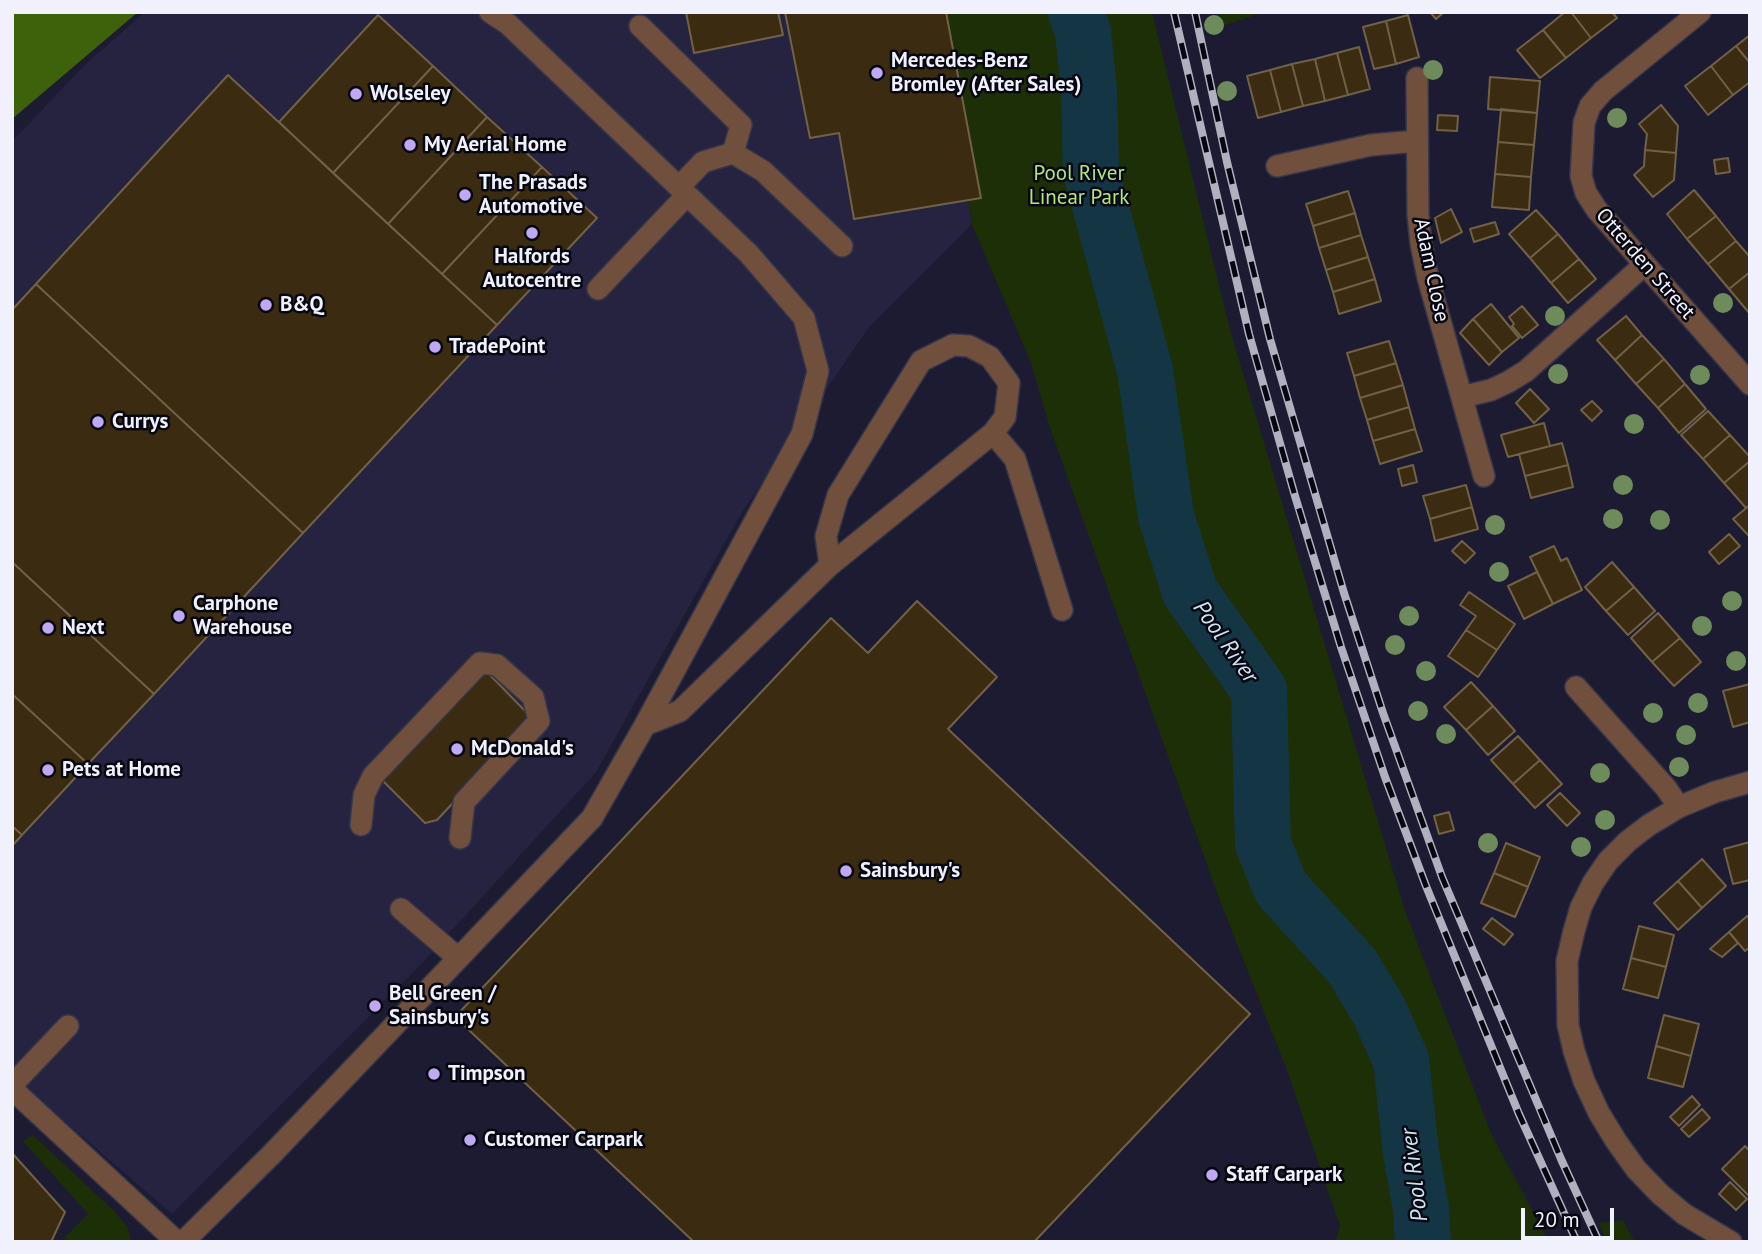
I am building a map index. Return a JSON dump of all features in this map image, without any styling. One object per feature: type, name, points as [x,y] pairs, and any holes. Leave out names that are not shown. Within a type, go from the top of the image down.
[{"type":"street","name":"Otterden Street","points":[[1700,12],[1603,91],[1590,106],[1584,123],[1581,176],[1586,193],[1597,210],[1750,384]]},
{"type":"street","points":[[68,1026],[12,1087],[180,1242],[272,1154],[592,818],[802,434],[818,371],[804,318],[749,254],[505,16]]},
{"type":"street","points":[[640,26],[741,125],[733,153]]},
{"type":"street","name":"Adam Close","points":[[1417,78],[1416,141],[1421,244],[1428,278],[1484,476]]},
{"type":"street","points":[[1277,166],[1371,145],[1416,141]]},
{"type":"street","points":[[598,289],[683,191],[703,162],[733,153],[763,171],[842,246]]},
{"type":"street","points":[[1462,397],[1491,390],[1526,371],[1644,265]]},
{"type":"street","points":[[645,725],[680,711],[830,565],[993,433],[1005,417],[1009,383],[990,357],[969,346],[953,345],[921,360],[838,495],[826,536],[830,565]]},
{"type":"street","points":[[993,433],[1015,459],[1062,610]]},
{"type":"street","points":[[361,825],[364,795],[373,776],[480,663],[497,666],[533,697],[539,721],[464,802],[460,838]]},
{"type":"street","points":[[1576,687],[1666,788],[1679,807]]},
{"type":"street","points":[[1731,1242],[1684,1214],[1660,1194],[1636,1169],[1616,1141],[1584,1081],[1574,1051],[1568,1025],[1567,961],[1578,919],[1593,883],[1608,861],[1628,841],[1679,807],[1715,792],[1750,782]]},
{"type":"street","points":[[401,909],[457,957]]},
{"type":"shaded area","points":[[145,12],[938,12],[972,224],[869,327],[741,514],[596,772],[424,961],[172,1214],[12,1076],[12,141],[88,62]]},
{"type":"green space","points":[[12,12],[138,12],[12,119]]},
{"type":"green space","name":"Pool River Linear Park","points":[[938,12],[1152,12],[1230,330],[1405,911],[1491,1133],[1549,1242],[1335,1242],[1340,1226],[1287,1070],[1222,906],[1051,431],[1031,363],[972,224]]},
{"type":"green space","points":[[1219,12],[1265,12],[1222,26]]},
{"type":"green space","points":[[34,1136],[115,1212],[128,1228],[131,1242],[68,1242],[64,1238],[88,1214],[23,1141]]},
{"type":"green space","points":[[1623,1220],[1635,1242],[1608,1242],[1598,1223]]},
{"type":"building","points":[[686,12],[778,12],[783,35],[694,53]]},
{"type":"building","name":"Mercedes-Benz Bromley (After Sales)","points":[[785,12],[946,12],[981,198],[854,219],[839,133],[810,138]]},
{"type":"building","points":[[1430,12],[1444,12],[1436,19]]},
{"type":"building","points":[[1565,12],[1571,12],[1591,38],[1566,58],[1543,30]]},
{"type":"building","points":[[1571,12],[1612,12],[1617,18],[1591,38]]},
{"type":"building","name":"Wolseley","points":[[378,15],[433,66],[333,173],[279,122]]},
{"type":"building","points":[[1408,15],[1419,57],[1396,64],[1386,21]]},
{"type":"building","points":[[1386,21],[1396,64],[1374,69],[1363,27]]},
{"type":"building","points":[[1543,30],[1566,58],[1540,78],[1517,50]]},
{"type":"building","points":[[1750,35],[1750,63],[1736,46]]},
{"type":"building","points":[[1736,46],[1750,63],[1750,82],[1733,95],[1711,66]]},
{"type":"building","points":[[1359,47],[1370,89],[1348,95],[1337,53]]},
{"type":"building","points":[[1337,53],[1348,95],[1325,101],[1315,59]]},
{"type":"building","points":[[1315,59],[1325,101],[1303,106],[1292,64]]},
{"type":"building","points":[[1292,64],[1303,106],[1281,112],[1270,70]]},
{"type":"building","name":"My Aerial Home","points":[[433,66],[487,117],[388,224],[333,173]]},
{"type":"building","points":[[1711,66],[1733,95],[1708,115],[1685,86]]},
{"type":"building","points":[[1270,70],[1281,112],[1258,118],[1247,76]]},
{"type":"building","name":"B&Q","points":[[228,75],[497,325],[303,533],[36,284]]},
{"type":"building","points":[[1490,77],[1540,81],[1537,113],[1488,109]]},
{"type":"building","points":[[1661,105],[1678,126],[1676,153],[1645,150],[1647,134],[1639,124]]},
{"type":"building","points":[[1501,109],[1537,113],[1534,145],[1498,142]]},
{"type":"building","points":[[1438,115],[1458,116],[1457,131],[1437,130]]},
{"type":"building","name":"The Prasads Automotive","points":[[487,117],[542,167],[442,274],[388,224]]},
{"type":"building","points":[[1498,142],[1534,145],[1531,177],[1495,174]]},
{"type":"building","points":[[1645,150],[1676,153],[1674,180],[1653,197],[1634,175],[1644,166]]},
{"type":"building","points":[[1728,158],[1730,172],[1716,174],[1714,160]]},
{"type":"building","name":"Halfords Autocentre","points":[[542,167],[597,218],[497,325],[442,274]]},
{"type":"building","points":[[1495,174],[1531,177],[1529,210],[1492,207]]},
{"type":"building","points":[[1694,190],[1716,216],[1687,239],[1667,214]]},
{"type":"building","points":[[1348,191],[1355,213],[1313,226],[1306,204]]},
{"type":"building","points":[[1451,209],[1462,232],[1441,243],[1435,218]]},
{"type":"building","points":[[1536,210],[1558,234],[1530,258],[1509,234]]},
{"type":"building","points":[[1355,213],[1361,235],[1319,248],[1313,226]]},
{"type":"building","points":[[1716,216],[1736,241],[1708,264],[1687,239]]},
{"type":"building","points":[[1495,222],[1499,234],[1474,242],[1470,229]]},
{"type":"building","points":[[1558,234],[1579,259],[1551,283],[1530,258]]},
{"type":"building","points":[[1361,235],[1368,257],[1326,270],[1319,248]]},
{"type":"building","points":[[1736,241],[1750,257],[1750,272],[1729,289],[1708,264]]},
{"type":"building","points":[[1368,257],[1375,279],[1333,292],[1326,270]]},
{"type":"building","points":[[1579,259],[1596,279],[1568,303],[1551,283]]},
{"type":"building","points":[[1750,272],[1750,314],[1729,289]]},
{"type":"building","points":[[1375,279],[1381,301],[1339,314],[1333,292]]},
{"type":"building","name":"Currys","points":[[36,284],[303,533],[154,694],[12,562],[12,310]]},
{"type":"building","points":[[1491,304],[1519,338],[1502,352],[1473,319]]},
{"type":"building","points":[[1522,306],[1538,325],[1522,338],[1512,326],[1514,324],[1509,317]]},
{"type":"building","points":[[1626,316],[1642,335],[1615,360],[1597,340]]},
{"type":"building","points":[[1473,319],[1502,352],[1489,365],[1460,333]]},
{"type":"building","points":[[1642,335],[1664,359],[1636,384],[1615,360]]},
{"type":"building","points":[[1389,341],[1396,363],[1354,376],[1347,353]]},
{"type":"building","points":[[1664,359],[1685,384],[1658,408],[1636,384]]},
{"type":"building","points":[[1396,363],[1403,385],[1360,398],[1354,376]]},
{"type":"building","points":[[1685,384],[1706,409],[1679,433],[1658,408]]},
{"type":"building","points":[[1403,385],[1409,407],[1367,420],[1360,398]]},
{"type":"building","points":[[1530,389],[1549,409],[1534,423],[1516,403]]},
{"type":"building","points":[[1592,401],[1602,411],[1592,421],[1581,410]]},
{"type":"building","points":[[1409,407],[1415,429],[1373,441],[1367,420]]},
{"type":"building","points":[[1708,411],[1730,435],[1703,459],[1681,435]]},
{"type":"building","points":[[1544,423],[1550,446],[1508,457],[1501,435]]},
{"type":"building","points":[[1415,429],[1422,451],[1380,464],[1373,441]]},
{"type":"building","points":[[1730,435],[1750,457],[1750,461],[1724,483],[1703,459]]},
{"type":"building","points":[[1562,443],[1568,465],[1525,476],[1519,454]]},
{"type":"building","points":[[1750,461],[1750,505],[1746,508],[1724,483]]},
{"type":"building","points":[[1413,465],[1417,482],[1402,486],[1398,469]]},
{"type":"building","points":[[1568,465],[1573,487],[1531,498],[1525,476]]},
{"type":"building","points":[[1466,485],[1472,507],[1430,519],[1423,496]]},
{"type":"building","points":[[1750,505],[1750,534],[1748,535],[1733,519]]},
{"type":"building","points":[[1472,507],[1478,529],[1435,541],[1430,519]]},
{"type":"building","points":[[1729,534],[1740,546],[1719,564],[1709,552]]},
{"type":"building","points":[[1462,541],[1475,553],[1465,563],[1452,551]]},
{"type":"building","points":[[1554,546],[1561,561],[1567,558],[1582,590],[1553,604],[1530,557]]},
{"type":"building","name":"Next","points":[[12,562],[154,694],[88,764],[12,694]]},
{"type":"building","points":[[1612,562],[1634,587],[1606,611],[1585,587]]},
{"type":"building","points":[[1537,572],[1553,604],[1524,619],[1508,586]]},
{"type":"building","points":[[1634,587],[1655,611],[1628,635],[1606,611]]},
{"type":"building","points":[[1469,592],[1515,624],[1497,650],[1466,630],[1476,616],[1460,605]]},
{"type":"building","name":"Sainsbury's","points":[[917,601],[997,677],[948,729],[1250,1014],[1034,1242],[694,1242],[455,1017],[831,618],[868,653]]},
{"type":"building","points":[[1658,613],[1680,638],[1652,662],[1631,638]]},
{"type":"building","points":[[1466,630],[1497,650],[1478,677],[1448,656]]},
{"type":"building","points":[[1680,638],[1701,662],[1674,686],[1652,662]]},
{"type":"building","name":"McDonald's","points":[[485,670],[532,718],[437,820],[425,823],[382,780]]},
{"type":"building","points":[[1471,682],[1493,706],[1466,730],[1444,707]]},
{"type":"building","points":[[1750,684],[1750,722],[1733,727],[1723,691]]},
{"type":"building","name":"Pets at Home","points":[[12,694],[88,764],[22,835],[12,826]]},
{"type":"building","points":[[1493,706],[1515,731],[1488,755],[1466,730]]},
{"type":"building","points":[[1518,736],[1540,760],[1513,784],[1491,760]]},
{"type":"building","points":[[1540,760],[1562,784],[1535,808],[1513,784]]},
{"type":"building","points":[[1560,793],[1580,813],[1567,826],[1547,805]]},
{"type":"building","points":[[1449,812],[1454,830],[1439,834],[1434,816]]},
{"type":"building","points":[[12,826],[22,835],[12,846]]},
{"type":"building","points":[[1750,842],[1750,880],[1733,884],[1724,849]]},
{"type":"building","points":[[1506,843],[1540,857],[1528,887],[1494,873]]},
{"type":"building","points":[[1702,859],[1726,886],[1702,908],[1678,881]]},
{"type":"building","points":[[1494,873],[1528,887],[1515,917],[1481,903]]},
{"type":"building","points":[[1678,881],[1702,908],[1678,930],[1654,903]]},
{"type":"building","points":[[1747,916],[1750,920],[1750,947],[1745,951],[1729,932]]},
{"type":"building","points":[[1492,918],[1513,934],[1504,945],[1483,929]]},
{"type":"building","points":[[1639,926],[1674,935],[1666,967],[1631,958]]},
{"type":"building","points":[[1729,932],[1738,943],[1722,957],[1710,949]]},
{"type":"building","points":[[1631,958],[1666,967],[1658,998],[1623,989]]},
{"type":"building","points":[[1664,1015],[1699,1024],[1691,1056],[1656,1046]]},
{"type":"building","points":[[1656,1046],[1691,1056],[1683,1087],[1648,1078]]},
{"type":"building","points":[[1692,1096],[1700,1105],[1679,1126],[1670,1117]]},
{"type":"building","points":[[1702,1109],[1710,1118],[1689,1137],[1681,1129]]},
{"type":"building","points":[[1745,1146],[1750,1151],[1748,1195],[1722,1169]]},
{"type":"building","points":[[12,1153],[65,1212],[51,1242],[12,1242]]},
{"type":"building","points":[[1730,1182],[1747,1199],[1736,1210],[1719,1194]]},
{"type":"waterway","name":"Pool River","points":[[1076,12],[1083,32],[1089,89],[1091,172],[1145,370],[1166,516],[1190,592],[1259,690],[1263,844],[1281,888],[1352,966],[1379,1011],[1401,1060],[1423,1242]]},
{"type":"railway","points":[[1174,12],[1249,334],[1341,647],[1385,777],[1426,886],[1519,1114],[1577,1242]]},
{"type":"railway","points":[[1195,12],[1227,162],[1270,339],[1344,593],[1383,713],[1442,877],[1561,1159],[1599,1242]]},
{"type":"place","name":"Mercedes-Benz Bromley (After Sales)","points":[[877,73]]},
{"type":"place","name":"Wolseley","points":[[356,94]]},
{"type":"place","name":"My Aerial Home","points":[[410,145]]},
{"type":"place","name":"The Prasads Automotive","points":[[465,195]]},
{"type":"place","name":"Halfords Autocentre","points":[[532,233]]},
{"type":"place","name":"B&Q","points":[[266,305]]},
{"type":"place","name":"TradePoint","points":[[435,347]]},
{"type":"place","name":"Currys","points":[[98,422]]},
{"type":"place","name":"Carphone Warehouse","points":[[179,616]]},
{"type":"place","name":"Next","points":[[48,628]]},
{"type":"place","name":"McDonald's","points":[[457,749]]},
{"type":"place","name":"Pets at Home","points":[[48,770]]},
{"type":"place","name":"Sainsbury's","points":[[846,871]]},
{"type":"place","name":"Bell Green / Sainsbury's","points":[[375,1006]]},
{"type":"place","name":"Timpson","points":[[434,1074]]},
{"type":"place","name":"Customer Carpark","points":[[470,1140]]},
{"type":"place","name":"Staff Carpark","points":[[1212,1175]]}]
